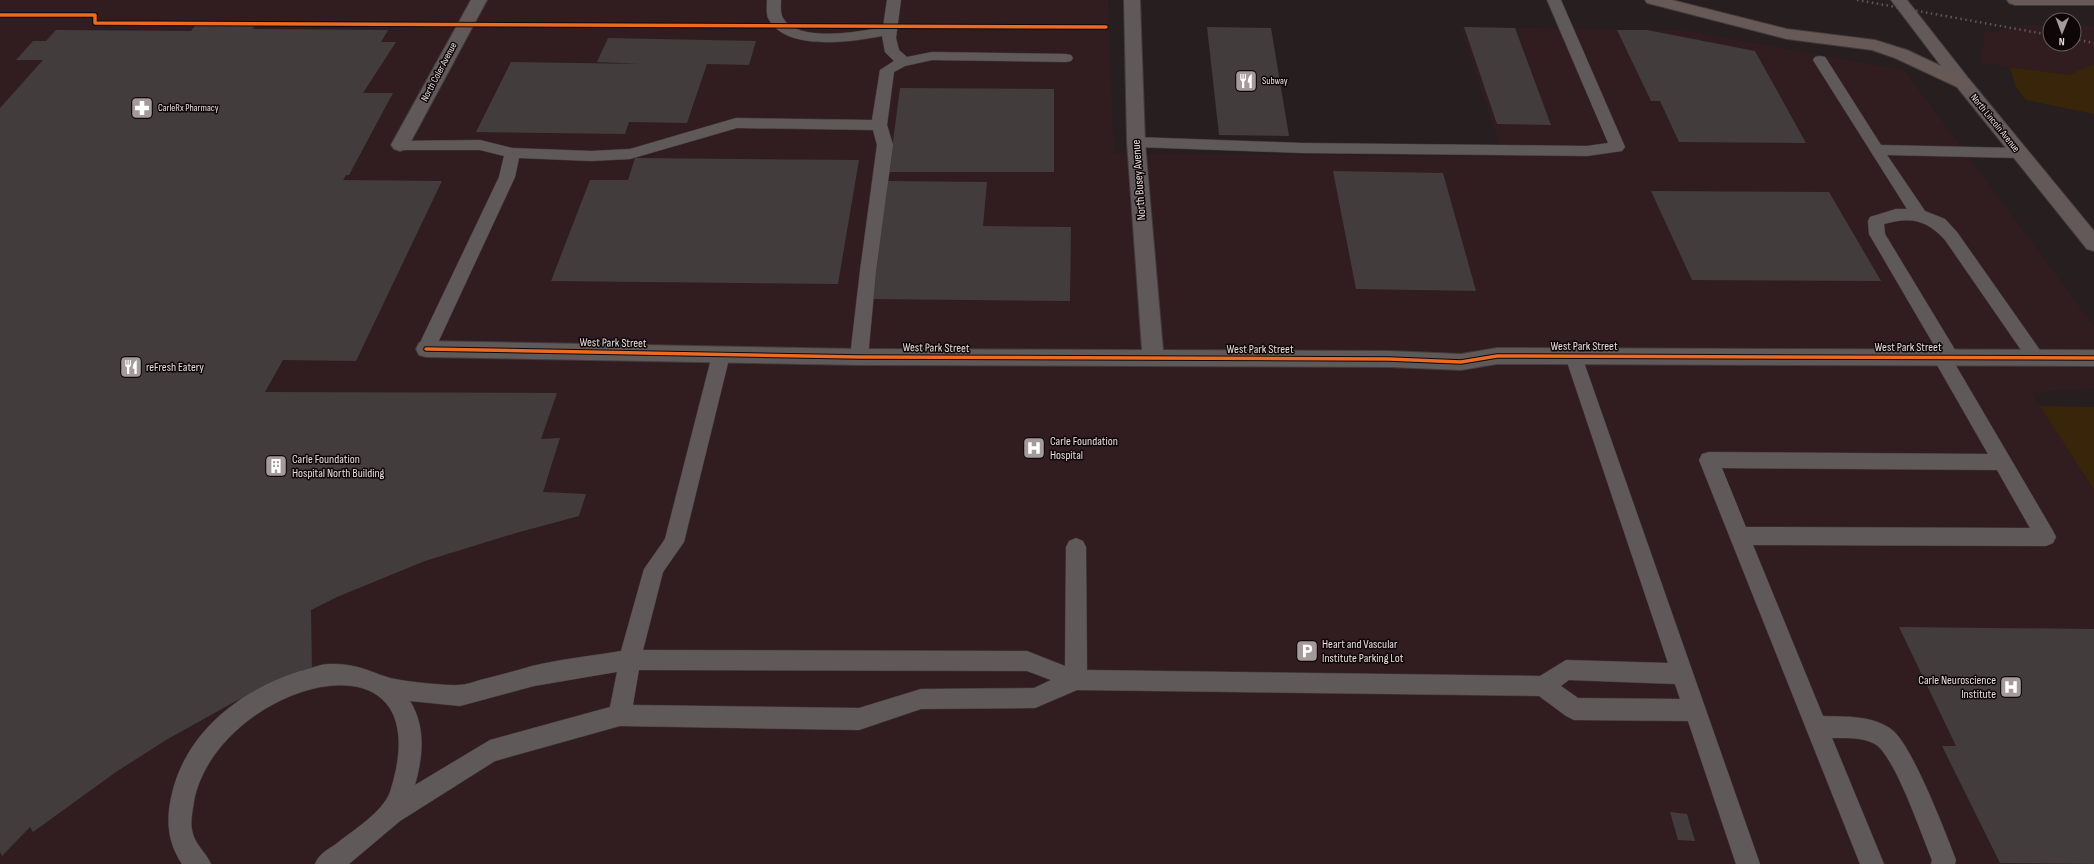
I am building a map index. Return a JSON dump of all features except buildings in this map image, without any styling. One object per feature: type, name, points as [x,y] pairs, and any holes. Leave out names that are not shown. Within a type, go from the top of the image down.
[{"type":"main road","points":[[1653,0],[1787,34],[1874,45],[1901,54],[1963,83]]},
{"type":"main road","name":"North Lincoln Avenue","points":[[1899,0],[2018,153],[2094,244]]},
{"type":"main road","points":[[2016,0],[2094,0]]},
{"type":"street","name":"North Coler Avenue","points":[[400,145],[479,0]]},
{"type":"street","name":"North Busey Avenue","points":[[1132,0],[1136,142],[1153,359]]},
{"type":"street","name":"West Park Street","points":[[426,349],[859,357],[1389,359],[1460,362],[1497,356],[2094,358]]},
{"type":"lane","points":[[774,0],[772,7],[775,19],[789,33],[826,38],[861,37],[890,30]]},
{"type":"lane","points":[[894,0],[889,38],[892,52],[904,62]]},
{"type":"lane","points":[[1136,142],[1302,148],[1587,151],[1617,147],[1554,0]]},
{"type":"lane","points":[[859,357],[868,271],[885,145],[880,125],[887,70],[904,62],[932,56],[1066,58]]},
{"type":"lane","points":[[1820,60],[1876,150],[1919,215]]},
{"type":"lane","points":[[400,145],[480,145],[512,153],[591,156],[630,154],[736,123],[880,125]]},
{"type":"lane","points":[[1876,150],[2018,153]]},
{"type":"lane","points":[[426,349],[506,177],[512,153]]},
{"type":"lane","points":[[1739,536],[2046,538],[2001,462],[1947,358],[1878,234],[1876,221],[1896,215],[1919,215],[1939,223],[1951,236],[2036,358]]},
{"type":"lane","points":[[620,715],[630,660],[654,570],[674,542],[721,355]]},
{"type":"lane","points":[[1574,356],[1748,864]]},
{"type":"lane","points":[[1872,864],[1709,460],[2001,462]]},
{"type":"lane","points":[[1076,547],[1076,680]]},
{"type":"lane","points":[[199,864],[192,858],[180,830],[182,795],[197,760],[222,727],[255,701],[292,683],[329,674],[362,677],[387,688],[460,696],[534,676],[630,660],[1027,662],[1076,680],[1543,686],[1566,670],[1682,674]]},
{"type":"lane","points":[[327,864],[393,812],[490,751],[620,715],[859,719],[921,699],[1035,698],[1076,680]]},
{"type":"lane","points":[[1543,686],[1574,709],[1694,710]]},
{"type":"lane","points":[[387,688],[404,708],[412,734],[407,771],[393,812]]},
{"type":"lane","points":[[1816,727],[1863,728],[1884,737],[1899,755],[1944,860],[1943,864]]},
{"type":"shaded area","name":"Carle Foundation Hospital","points":[[0,0],[1108,0],[1114,153],[1504,157],[1460,27],[1681,30],[1904,70],[2094,326],[2094,388],[2032,393],[2094,490],[2094,864],[0,864]]},
{"type":"shaded area","points":[[2022,26],[2042,26],[2042,52],[2082,52],[2082,26],[2094,26],[2094,65],[2068,75],[1981,63],[1984,33]]},
{"type":"shaded area","points":[[2094,65],[2094,114],[2026,100],[2016,87],[2010,67],[2068,75]]},
{"type":"shaded area","points":[[2040,406],[2094,407],[2094,490]]},
{"type":"railway","points":[[1857,0],[2042,34]]},
{"type":"railway","points":[[2082,41],[2094,43]]},
{"type":"cycle path","points":[[0,15],[95,15],[95,23],[1106,27]]},
{"type":"cycle path","points":[[426,349],[859,357],[1389,359],[1461,362],[1497,356],[2094,358]]},
{"type":"place","name":"Subway","points":[[1246,81]]},
{"type":"place","name":"CarleRx Pharmacy","points":[[142,108]]},
{"type":"place","name":"reFresh Eatery","points":[[131,367]]},
{"type":"place","name":"Carle Foundation Hospital","points":[[1034,448]]},
{"type":"place","name":"Carle Foundation Hospital North Building","points":[[276,466]]},
{"type":"place","name":"Heart and Vascular Institute Parking Lot","points":[[1307,651]]},
{"type":"place","name":"Carle Neuroscience Institute","points":[[2011,687]]}]
